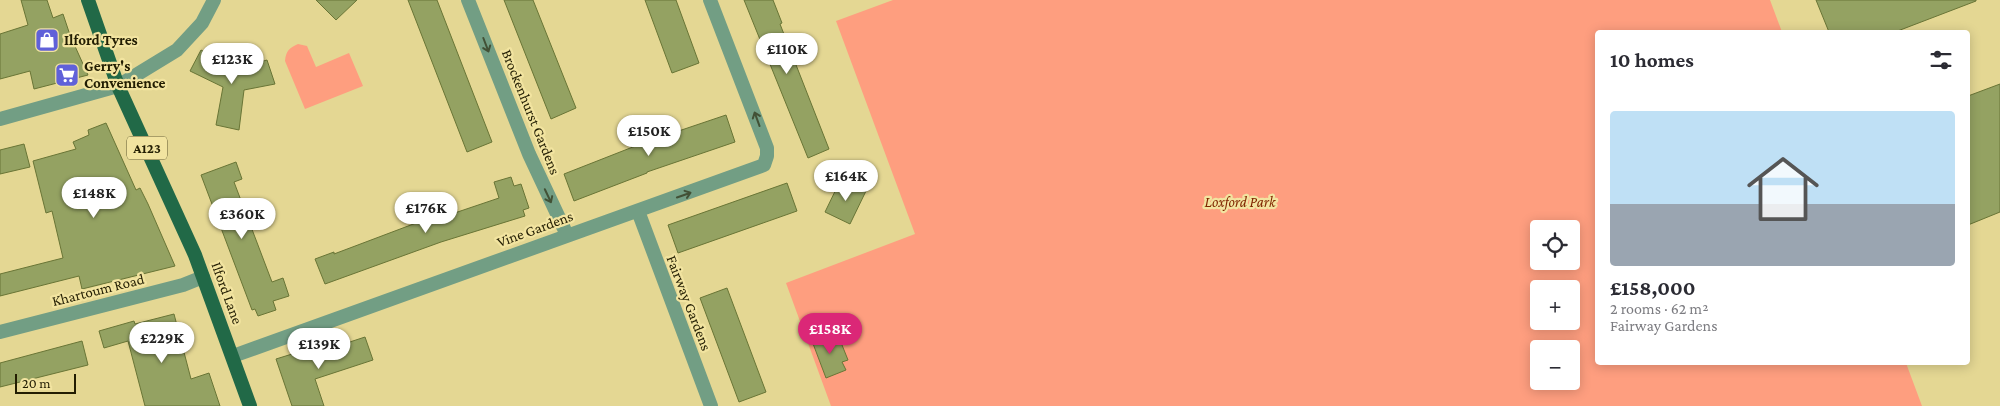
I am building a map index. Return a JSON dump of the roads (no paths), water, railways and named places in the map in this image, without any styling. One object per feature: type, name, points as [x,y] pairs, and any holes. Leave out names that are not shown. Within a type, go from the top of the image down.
[{"type":"main road","name":"Ilford Lane","points":[[88,0],[118,86],[204,277],[250,406]]},
{"type":"street","points":[[0,119],[118,86],[177,50],[202,23],[214,0]]},
{"type":"street","name":"Brockenhurst Gardens","points":[[468,0],[528,154],[567,235]]},
{"type":"street","name":"Vine Gardens","points":[[233,356],[764,165],[767,148],[710,0]]},
{"type":"street","name":"Fairway Gardens","points":[[638,211],[711,406]]},
{"type":"street","name":"Khartoum Road","points":[[0,332],[183,285],[204,277]]},
{"type":"place","name":"Ilford Tyres","points":[[47,40]]},
{"type":"place","name":"Gerry's Convenience","points":[[67,75]]},
{"type":"park label","name":"Loxford Park","points":[[1240,202]]}]
